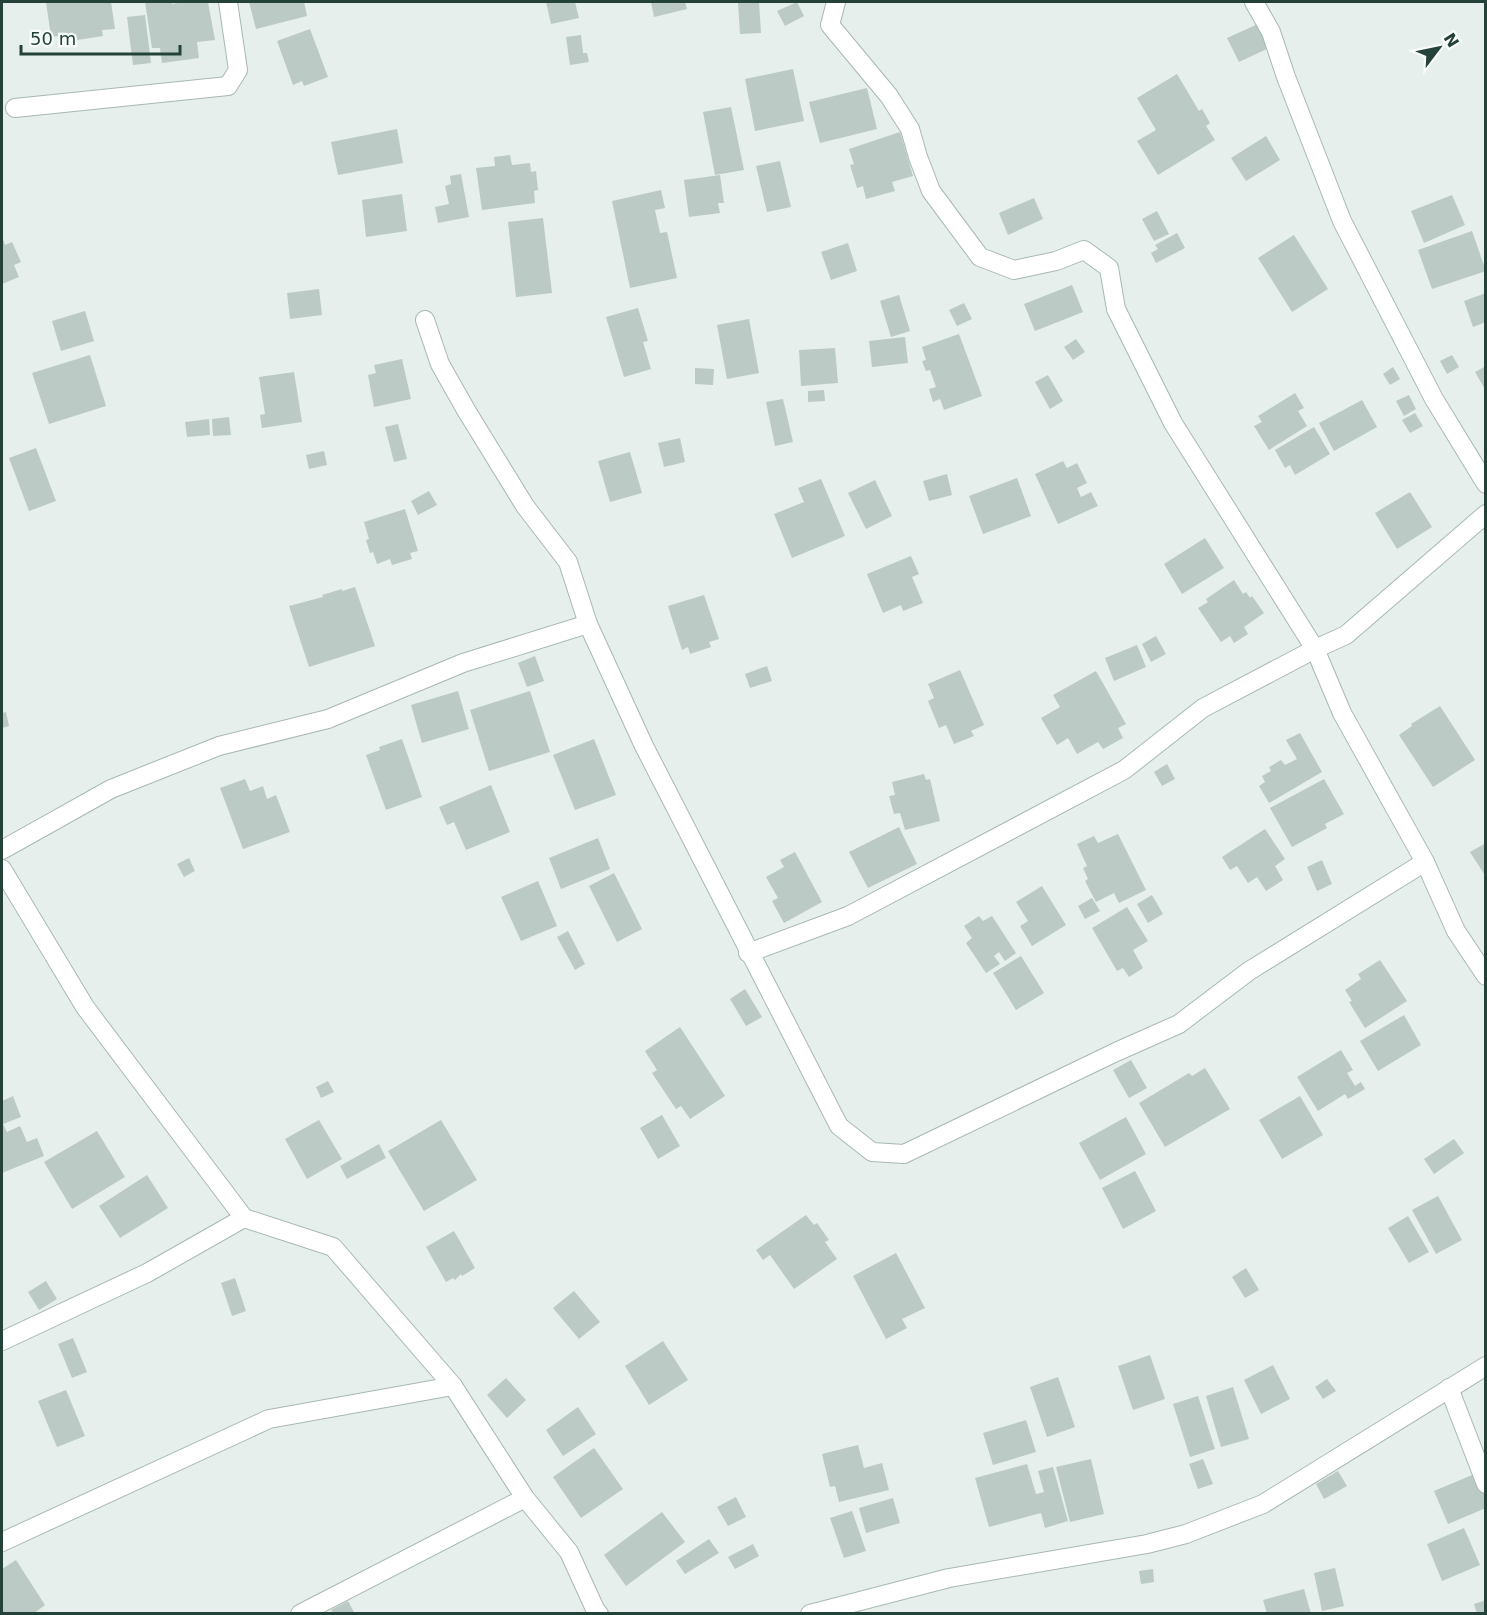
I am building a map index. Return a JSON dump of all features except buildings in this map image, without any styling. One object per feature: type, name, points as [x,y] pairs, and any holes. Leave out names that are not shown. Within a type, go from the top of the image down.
[{"type":"street","points":[[15,108],[228,86],[238,70],[228,2]]},
{"type":"street","points":[[836,2],[830,25],[889,96],[910,129],[931,191],[980,257],[1014,270],[1056,261],[1084,250],[1109,268],[1116,309],[1173,423],[1315,649],[1342,713],[1425,862],[1456,931],[1485,976]]},
{"type":"street","points":[[1254,2],[1271,32],[1342,221],[1434,399],[1485,484]]},
{"type":"street","points":[[425,320],[440,364],[466,410],[525,506],[568,562],[588,624],[644,746],[838,1126],[872,1152],[904,1154],[1179,1024],[1249,971],[1425,862]]},
{"type":"street","points":[[748,953],[848,916],[1124,770],[1203,708],[1346,635],[1485,514]]},
{"type":"street","points":[[2,850],[111,789],[219,746],[328,719],[463,663],[588,624]]},
{"type":"street","points":[[2,869],[85,1007],[244,1218],[333,1247],[453,1386],[525,1498],[569,1552],[599,1614]]},
{"type":"street","points":[[2,1341],[147,1273],[244,1218]]},
{"type":"street","points":[[810,1614],[949,1578],[1116,1549],[1186,1534],[1263,1504],[1485,1366]]},
{"type":"street","points":[[2,1542],[269,1419],[453,1386]]},
{"type":"street","points":[[1449,1388],[1485,1484]]},
{"type":"street","points":[[300,1614],[525,1498]]}]
